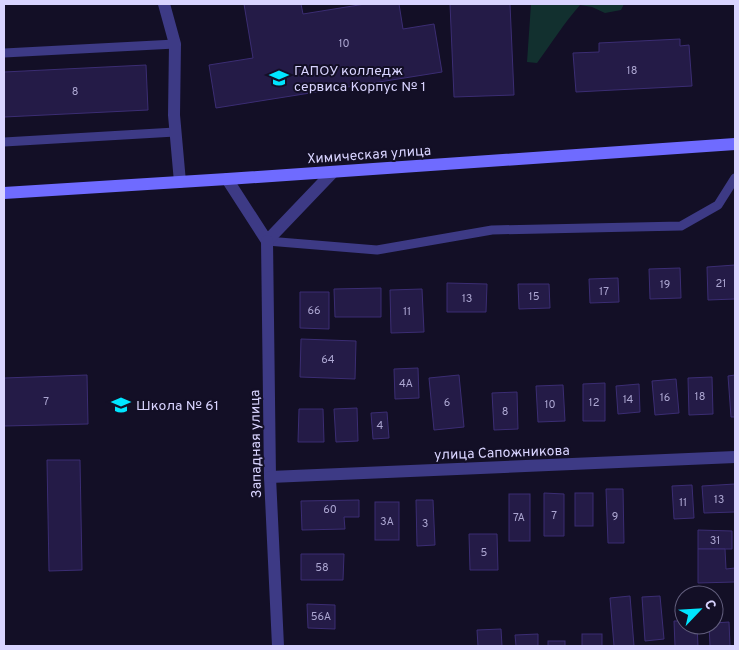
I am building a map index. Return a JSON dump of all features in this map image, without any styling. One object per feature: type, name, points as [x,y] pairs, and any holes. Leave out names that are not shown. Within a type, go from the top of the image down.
[{"type":"street","points":[[164,4],[174,44],[175,132],[180,182]]},
{"type":"street","name":"Химическая улица","points":[[4,193],[227,180],[735,144]]},
{"type":"street","points":[[227,180],[267,241],[333,172]]},
{"type":"street","name":"Западная улица","points":[[267,241],[270,478],[278,646]]},
{"type":"street","name":"улица Сапожникова","points":[[270,478],[735,458]]},
{"type":"lane","points":[[4,53],[174,44]]},
{"type":"lane","points":[[4,142],[175,132]]},
{"type":"lane","points":[[267,241],[377,250],[492,230],[681,226],[718,205],[735,178]]},
{"type":"green space","points":[[531,4],[624,4],[621,10],[605,13],[592,7],[580,5],[537,63],[527,62]]},
{"type":"building","points":[[244,4],[301,4],[303,14],[365,4],[399,4],[403,29],[434,24],[442,72],[216,108],[209,65],[253,58]]},
{"type":"building","points":[[450,4],[510,4],[514,95],[454,97]]},
{"type":"building","points":[[680,39],[680,46],[689,45],[692,86],[576,92],[573,53],[599,52],[599,43]]},
{"type":"building","points":[[146,65],[148,110],[4,117],[4,72]]},
{"type":"building","points":[[735,265],[735,299],[708,300],[707,267]]},
{"type":"building","points":[[680,268],[681,298],[650,299],[649,269]]},
{"type":"building","points":[[618,278],[619,302],[590,303],[589,279]]},
{"type":"building","points":[[447,283],[487,284],[486,312],[447,312]]},
{"type":"building","points":[[518,284],[549,284],[550,308],[519,309]]},
{"type":"building","points":[[381,288],[381,317],[335,317],[334,289]]},
{"type":"building","points":[[422,289],[424,332],[391,333],[390,290]]},
{"type":"building","points":[[300,292],[329,292],[329,329],[300,328]]},
{"type":"building","points":[[301,339],[356,341],[355,379],[300,377]]},
{"type":"building","points":[[418,368],[419,398],[395,399],[394,369]]},
{"type":"building","points":[[87,375],[88,424],[4,426],[4,378]]},
{"type":"building","points":[[459,375],[464,427],[434,430],[429,378]]},
{"type":"building","points":[[735,375],[735,417],[731,417],[728,376]]},
{"type":"building","points":[[712,377],[713,414],[689,415],[688,378]]},
{"type":"building","points":[[676,379],[679,413],[655,415],[652,381]]},
{"type":"building","points":[[605,383],[605,421],[583,421],[583,384]]},
{"type":"building","points":[[639,384],[640,412],[618,414],[616,386]]},
{"type":"building","points":[[563,385],[565,421],[538,422],[536,386]]},
{"type":"building","points":[[517,392],[518,429],[494,430],[492,393]]},
{"type":"building","points":[[357,408],[358,441],[336,442],[334,409]]},
{"type":"building","points":[[299,409],[323,409],[324,442],[298,442]]},
{"type":"building","points":[[387,412],[389,438],[373,439],[371,413]]},
{"type":"building","points":[[47,460],[80,460],[82,570],[49,571]]},
{"type":"building","points":[[735,484],[735,512],[704,513],[702,486]]},
{"type":"building","points":[[692,485],[694,518],[674,519],[672,486]]},
{"type":"building","points":[[606,489],[623,489],[624,543],[608,543]]},
{"type":"building","points":[[544,493],[564,494],[564,536],[544,536]]},
{"type":"building","points":[[575,493],[593,493],[593,526],[575,526]]},
{"type":"building","points":[[509,494],[530,494],[530,541],[509,541]]},
{"type":"building","points":[[359,500],[359,517],[344,517],[345,529],[302,530],[301,501]]},
{"type":"building","points":[[416,500],[433,500],[435,545],[417,546]]},
{"type":"building","points":[[375,502],[399,502],[399,540],[375,540]]},
{"type":"building","points":[[698,530],[732,531],[732,549],[698,549]]},
{"type":"building","points":[[469,534],[497,534],[498,570],[470,570]]},
{"type":"building","points":[[698,549],[725,549],[726,569],[735,568],[735,582],[698,583]]},
{"type":"building","points":[[301,554],[344,554],[343,580],[301,580]]},
{"type":"building","points":[[630,596],[634,646],[614,646],[610,598]]},
{"type":"building","points":[[660,596],[664,639],[645,641],[642,597]]},
{"type":"building","points":[[307,604],[335,605],[335,629],[308,628]]},
{"type":"building","points":[[724,622],[729,622],[730,646],[710,646],[709,635],[724,635]]},
{"type":"building","points":[[501,629],[502,646],[478,646],[477,630]]},
{"type":"building","points":[[538,634],[538,646],[516,646],[515,635]]},
{"type":"building","points":[[582,634],[602,634],[602,646],[582,646]]},
{"type":"building","points":[[675,635],[697,635],[698,646],[675,646]]},
{"type":"building","points":[[548,641],[565,641],[565,646],[548,646]]},
{"type":"place","name":"ГАПОУ колледж сервиса Корпус № 1","points":[[279,78]]},
{"type":"place","name":"Школа № 61","points":[[121,405]]}]
